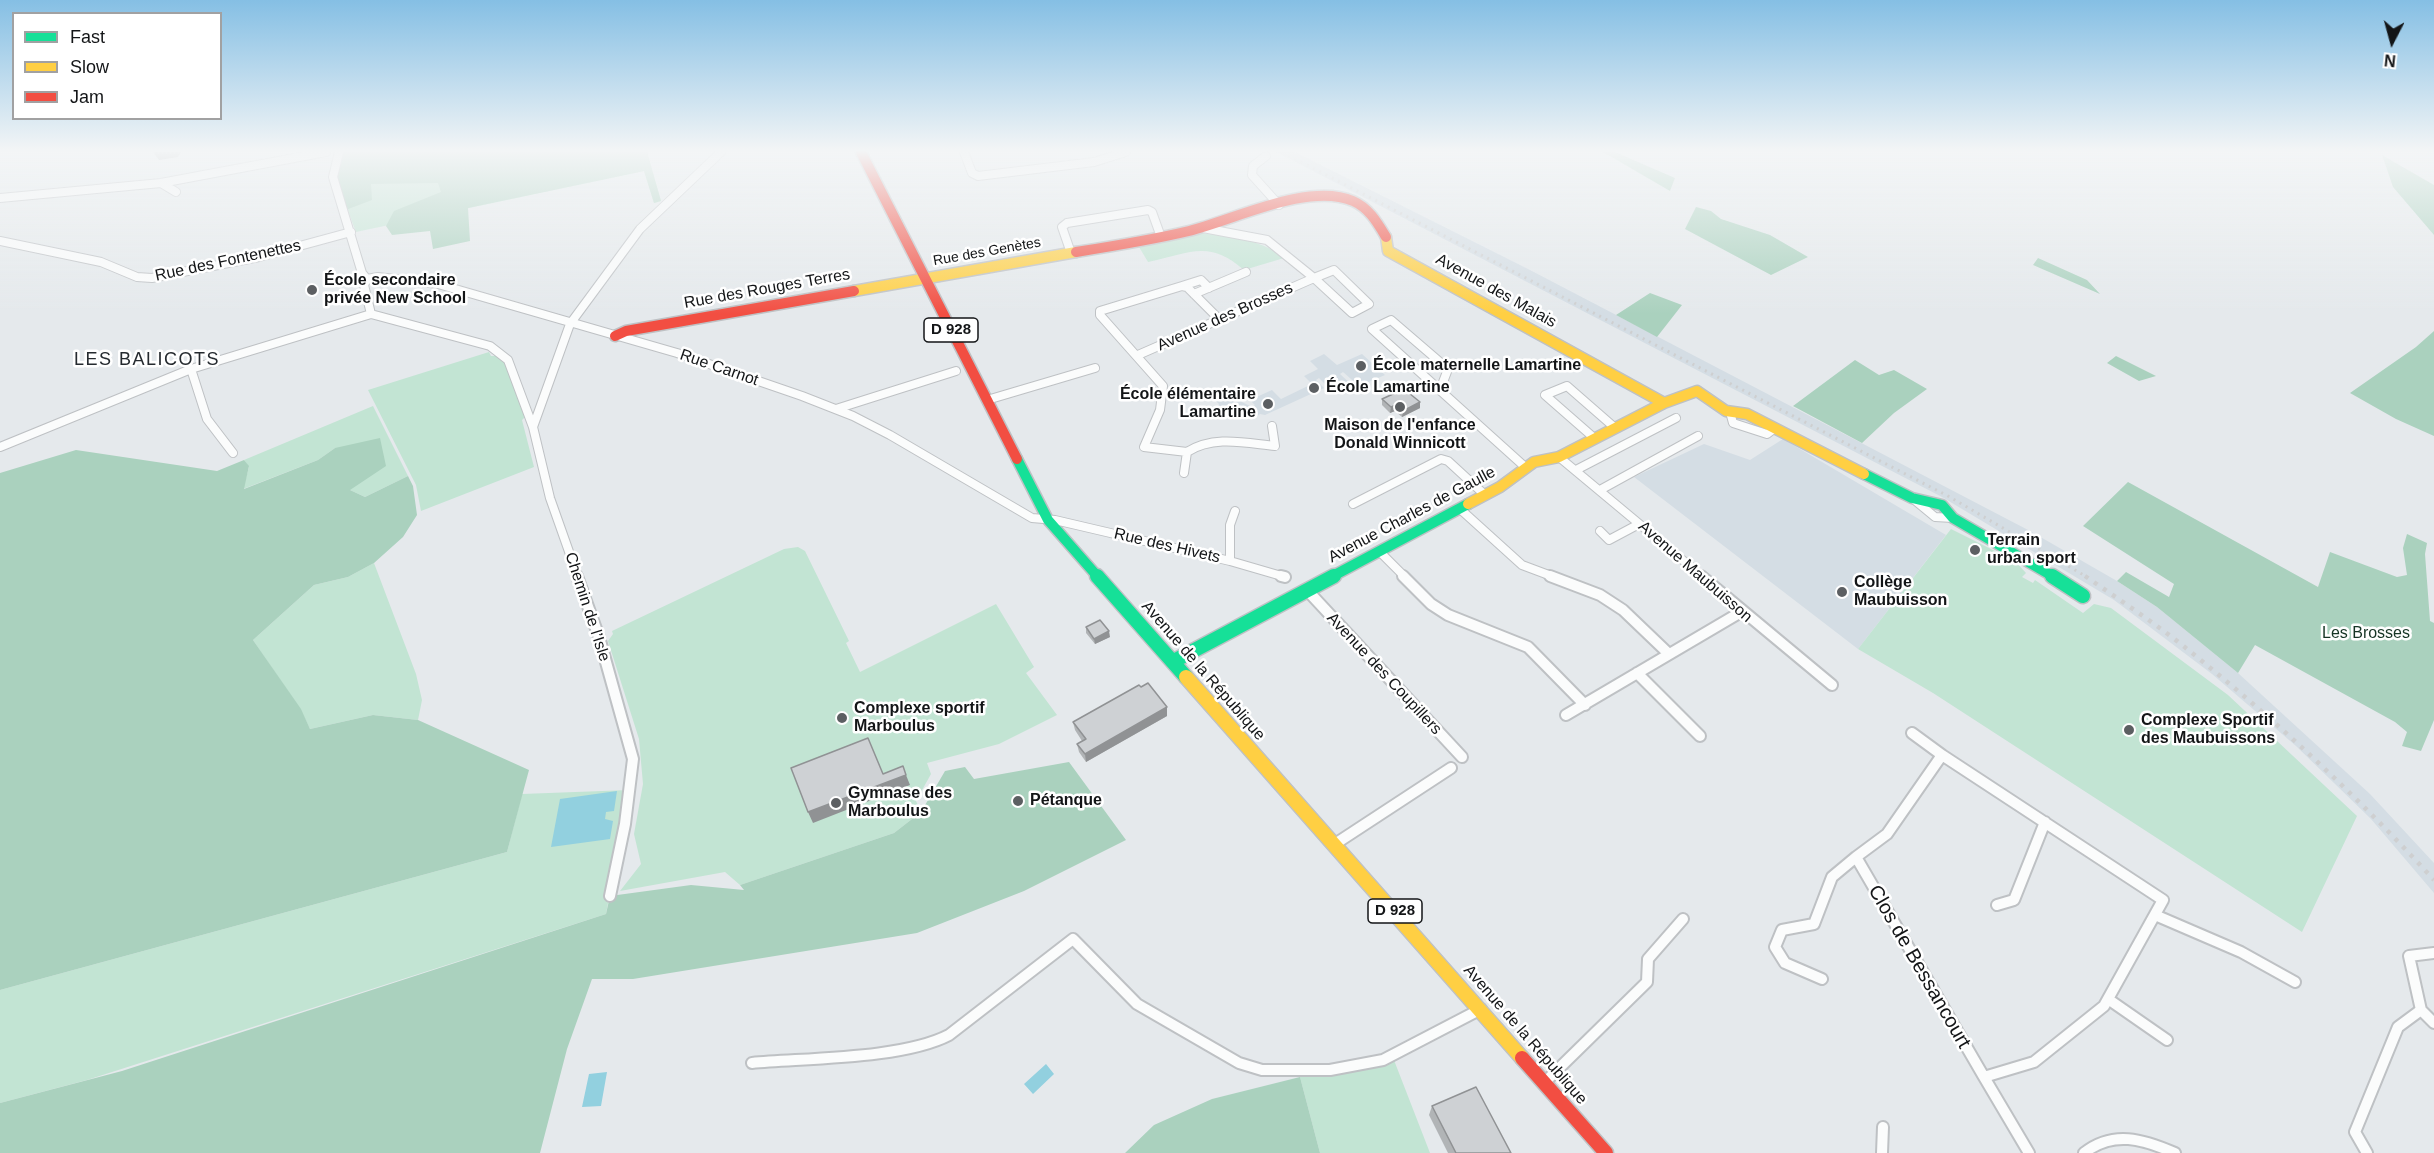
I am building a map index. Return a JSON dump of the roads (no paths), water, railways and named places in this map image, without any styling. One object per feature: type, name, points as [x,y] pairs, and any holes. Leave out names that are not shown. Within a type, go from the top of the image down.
[{"type":"street","points":[[0,447],[191,369],[371,314],[364,285],[367,279],[362,273],[342,206]]},
{"type":"street","points":[[532,427],[570,324],[640,229],[664,206]]},
{"type":"street","name":"Avenue de la République","points":[[888,206],[1048,520],[1606,1153]]},
{"type":"street","name":"Rue des Genètes","points":[[925,278],[1161,237],[1203,228],[1276,206]]},
{"type":"street","name":"Avenue des Malais","points":[[1359,206],[1377,216],[1388,234],[1388,251],[1664,402]]},
{"type":"street","points":[[1071,253],[1062,227],[1067,223],[1148,210],[1152,212],[1161,237]]},
{"type":"street","name":"Avenue des Brosses","points":[[1138,355],[1218,318],[1312,278],[1334,270],[1369,304],[1352,313],[1312,278],[1276,244],[1263,239],[1203,228]]},
{"type":"street","name":"Rue des Fontenettes","points":[[0,242],[101,262],[137,277],[152,278],[260,257],[351,232]]},
{"type":"street","points":[[1194,294],[1246,272]]},
{"type":"street","name":"Rue Carnot","points":[[367,279],[378,277],[438,284],[570,324],[677,353],[836,409],[890,435],[1032,518],[1048,520]]},
{"type":"street","name":"Rue des Rouges Terres","points":[[615,336],[626,331],[925,278]]},
{"type":"street","points":[[1209,288],[1201,280],[1100,310],[1100,315],[1164,386],[1161,412],[1151,426],[1144,447],[1186,452],[1197,444],[1209,442],[1275,446],[1272,426]]},
{"type":"street","points":[[1182,286],[1194,294],[1218,318]]},
{"type":"street","name":"Chemin de l’Isle","points":[[371,314],[490,346],[508,360],[532,427],[550,498],[599,637],[633,759],[625,824],[610,896]]},
{"type":"street","points":[[1440,390],[1448,369],[1391,320],[1372,329],[1524,466]]},
{"type":"street","points":[[987,400],[1095,368]]},
{"type":"street","points":[[191,369],[207,419],[233,453]]},
{"type":"street","points":[[836,409],[956,370]]},
{"type":"street","points":[[1593,437],[1545,395],[1567,386],[1614,427]]},
{"type":"street","name":"Avenue Charles de Gaulle","points":[[1174,662],[1500,487],[1524,466],[1543,456],[1559,457],[1593,437],[1664,402],[1697,390],[1730,412],[1747,414],[1912,498],[1935,501],[1948,509],[1953,518],[2034,564],[2083,596]]},
{"type":"street","points":[[1576,470],[1676,418]]},
{"type":"street","points":[[1600,490],[1698,436]]},
{"type":"street","points":[[1184,473],[1186,452]]},
{"type":"street","name":"Avenue Maubuisson","points":[[1559,457],[1741,612],[1832,685]]},
{"type":"street","points":[[1353,504],[1441,459],[1448,461],[1485,495]]},
{"type":"street","points":[[1023,513],[1042,508]]},
{"type":"street","points":[[1459,508],[1522,565],[1600,595],[1623,610],[1668,654]]},
{"type":"street","points":[[1230,561],[1230,525],[1235,511]]},
{"type":"street","name":"Rue des Hivets","points":[[1048,520],[1230,561],[1286,577]]},
{"type":"street","points":[[1600,531],[1610,540],[1639,524]]},
{"type":"street","points":[[1379,551],[1431,604],[1448,615],[1528,647],[1585,705]]},
{"type":"street","name":"Avenue des Coupillers","points":[[1307,590],[1462,758]]},
{"type":"street","points":[[1566,715],[1741,612]]},
{"type":"street","points":[[1637,673],[1700,736]]},
{"type":"street","points":[[1912,733],[2163,900],[2104,1006],[2034,1062],[1983,1077]]},
{"type":"street","points":[[1822,979],[1785,963],[1775,946],[1782,930],[1814,924],[1832,877],[1887,834],[1942,755]]},
{"type":"street","points":[[1335,844],[1451,768]]},
{"type":"street","points":[[1997,905],[2014,900],[2045,822]]},
{"type":"street","name":"Clos de Bessancourt","points":[[1856,857],[2029,1153]]},
{"type":"street","points":[[2155,915],[2241,952],[2295,982]]},
{"type":"street","points":[[1545,1082],[1647,982],[1648,959],[1683,920]]},
{"type":"street","points":[[752,1063],[905,1050],[934,1043],[949,1035],[1073,939],[1137,1004],[1250,1067],[1262,1070],[1330,1070],[1383,1060],[1481,1009]]},
{"type":"street","points":[[2434,953],[2409,956],[2421,1010],[2434,1023]]},
{"type":"street","points":[[2108,999],[2167,1040]]},
{"type":"street","points":[[2367,1153],[2355,1132],[2398,1027],[2421,1010]]},
{"type":"street","points":[[1882,1153],[1883,1127]]},
{"type":"street","points":[[2084,1153],[2090,1147],[2109,1138],[2145,1140],[2175,1153]]},
{"type":"water","points":[[617,791],[614,811],[606,812],[605,819],[613,821],[610,839],[551,847],[560,799]]},
{"type":"water","points":[[1046,1064],[1054,1074],[1033,1094],[1024,1084]]},
{"type":"water","points":[[607,1072],[601,1106],[582,1107],[589,1074]]},
{"type":"railway","points":[[1386,206],[1948,496],[2087,577]]},
{"type":"railway","points":[[2085,576],[2166,633],[2256,706],[2347,790],[2434,880]]},
{"type":"place","name":"École secondaire privée New School","points":[[312,290]]},
{"type":"place","name":"École maternelle Lamartine","points":[[1361,366]]},
{"type":"place","name":"École Lamartine","points":[[1314,388]]},
{"type":"place","name":"École élémentaire Lamartine","points":[[1268,404]]},
{"type":"place","name":"Maison de l'enfance Donald Winnicott","points":[[1400,407]]},
{"type":"place","name":"Terrain urban sport","points":[[1975,550]]},
{"type":"place","name":"Collège Maubuisson","points":[[1842,592]]},
{"type":"place","name":"Complexe sportif Marboulus","points":[[842,718]]},
{"type":"place","name":"Complexe Sportif des Maubuissons","points":[[2129,730]]},
{"type":"place","name":"Pétanque","points":[[1018,801]]},
{"type":"place","name":"Gymnase des Marboulus","points":[[836,803]]},
{"type":"district","name":"LES BALICOTS","points":[[147,360]]},
{"type":"park label","name":"Les Brosses","points":[[2366,634]]}]
